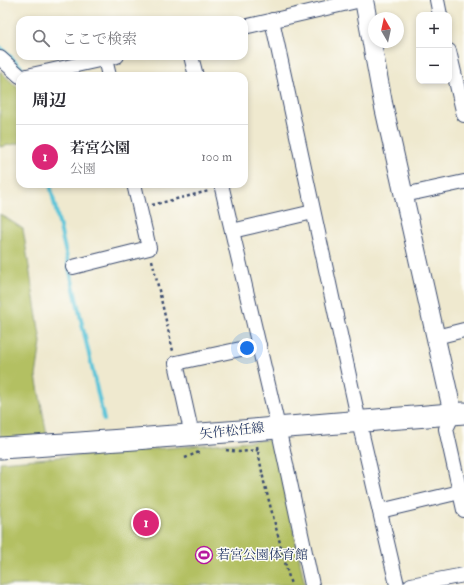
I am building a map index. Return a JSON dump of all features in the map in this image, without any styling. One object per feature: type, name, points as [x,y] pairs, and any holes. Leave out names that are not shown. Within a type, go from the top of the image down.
[{"type":"main road","name":"矢作松任線","points":[[0,448],[134,440],[196,443],[255,429],[459,413]]},
{"type":"street","points":[[248,26],[361,0]]},
{"type":"street","points":[[364,0],[384,103],[436,337],[459,413],[446,429],[464,510]]},
{"type":"street","points":[[437,0],[439,12]]},
{"type":"street","points":[[272,20],[359,422],[397,585]]},
{"type":"street","points":[[0,58],[16,72]]},
{"type":"street","points":[[45,72],[98,60]]},
{"type":"street","points":[[109,72],[111,60]]},
{"type":"street","points":[[193,60],[195,72]]},
{"type":"street","points":[[452,64],[464,114]]},
{"type":"street","points":[[404,195],[464,182]]},
{"type":"street","points":[[73,267],[149,248],[135,188]]},
{"type":"street","points":[[222,188],[278,427],[312,585]]},
{"type":"street","points":[[232,230],[313,212]]},
{"type":"street","points":[[436,337],[464,330]]},
{"type":"street","points":[[196,443],[176,362],[259,345]]},
{"type":"street","points":[[380,511],[460,492]]},
{"type":"street","points":[[411,585],[464,575]]},
{"type":"path","points":[[140,208],[215,188]]},
{"type":"path","points":[[149,248],[176,362]]},
{"type":"path","points":[[255,429],[264,482],[291,585]]},
{"type":"path","points":[[184,458],[196,443]]},
{"type":"path","points":[[219,450],[239,452],[258,450]]},
{"type":"green space","points":[[0,71],[16,86],[16,144],[0,147]]},
{"type":"green space","points":[[0,214],[23,229],[41,342],[36,376],[47,435],[0,439]]},
{"type":"green space","points":[[274,439],[305,585],[0,585],[0,462]]},
{"type":"waterway","points":[[0,47],[24,70]]},
{"type":"waterway","points":[[51,188],[104,420]]},
{"type":"place","name":"若宮公園","points":[[146,523]]},
{"type":"place","name":"若宮公園体育館","points":[[204,555]]}]
